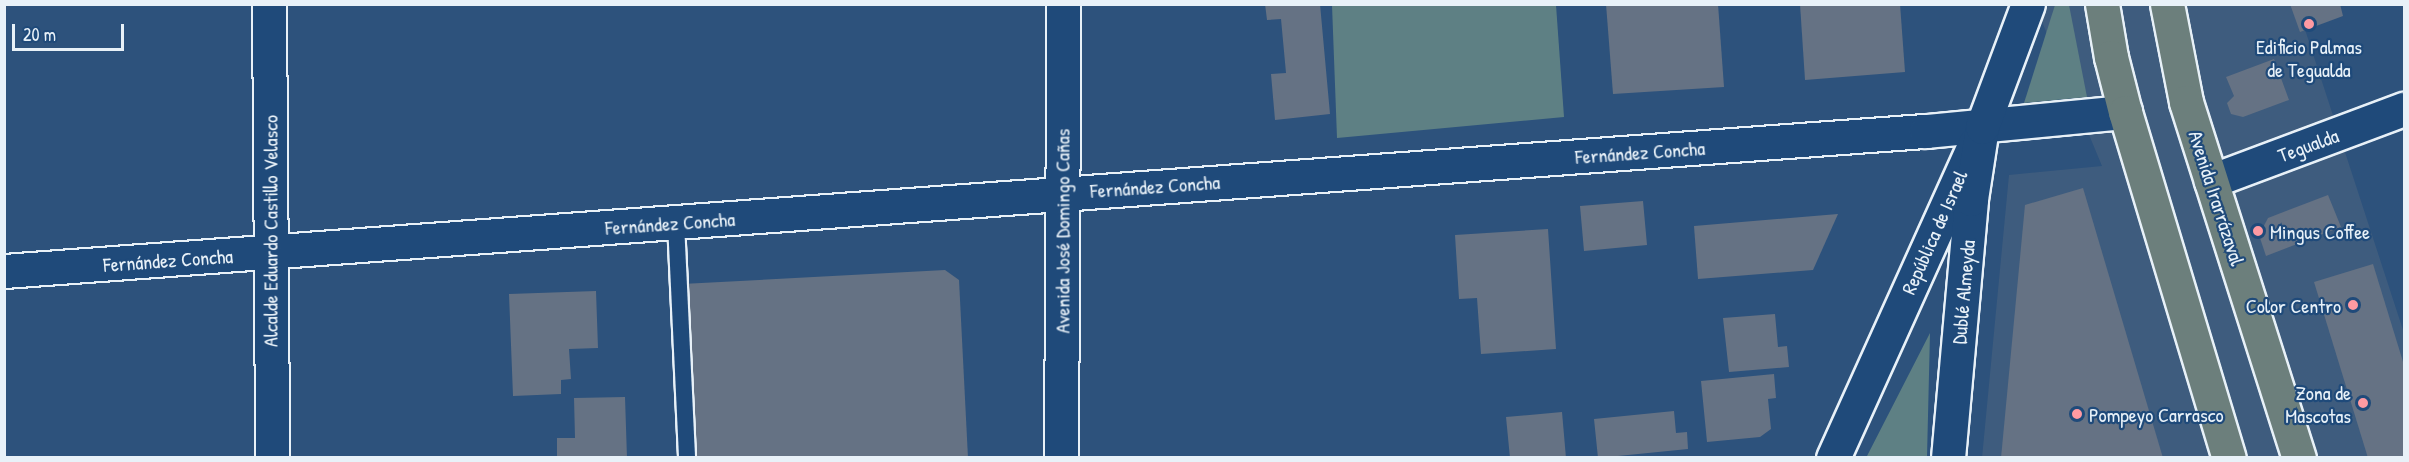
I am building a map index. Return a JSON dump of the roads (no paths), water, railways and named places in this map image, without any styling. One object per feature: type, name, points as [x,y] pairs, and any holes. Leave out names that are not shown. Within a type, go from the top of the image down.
[{"type":"main road","points":[[2102,4],[2110,57],[2229,458]]},
{"type":"main road","name":"Avenida Irarrázaval","points":[[2167,4],[2186,102],[2299,458]]},
{"type":"street","name":"Alcalde Eduardo Castillo Velasco","points":[[269,4],[272,458]]},
{"type":"street","name":"Avenida José Domingo Cañas","points":[[1061,458],[1063,4]]},
{"type":"street","name":"República de Israel","points":[[1833,458],[1982,127],[2028,4]]},
{"type":"street","name":"Tegualda","points":[[2211,182],[2404,109]]},
{"type":"street","name":"Fernández Concha","points":[[4,271],[1982,127],[2126,112]]},
{"type":"street","name":"Dublé Almeyda","points":[[1948,458],[1971,199],[1982,127]]},
{"type":"lane","points":[[676,222],[687,458]]},
{"type":"place","name":"Edificio Palmas de Tegualda","points":[[2309,24]]},
{"type":"place","name":"Mingus Coffee","points":[[2258,231]]},
{"type":"place","name":"Color Centro","points":[[2353,305]]},
{"type":"place","name":"Zona de Mascotas","points":[[2363,403]]},
{"type":"place","name":"Pompeyo Carrasco","points":[[2077,414]]}]
